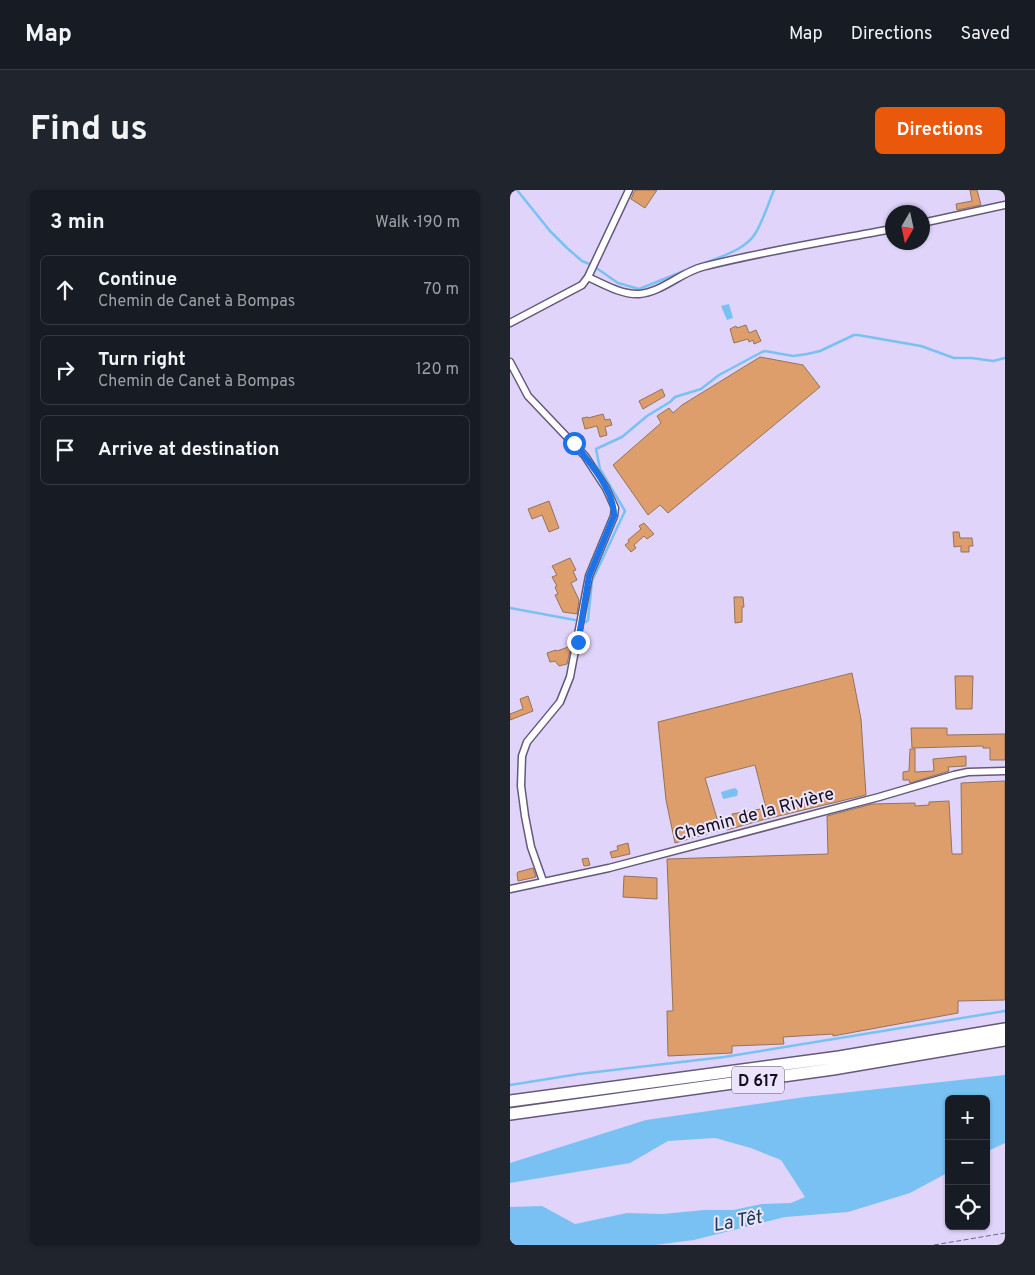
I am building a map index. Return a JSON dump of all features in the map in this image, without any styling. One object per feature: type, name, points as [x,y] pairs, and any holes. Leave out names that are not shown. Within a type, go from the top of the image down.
[{"type":"highway","name":"D 617","points":[[510,1101],[840,1057],[1005,1029]]},
{"type":"highway","name":"D 617","points":[[510,1114],[833,1069],[1005,1040]]},
{"type":"street","points":[[510,323],[582,285],[588,277],[628,190]]},
{"type":"street","points":[[930,221],[1005,205]]},
{"type":"street","points":[[588,277],[627,293],[639,294],[653,291],[699,268],[740,258],[885,230]]},
{"type":"street","points":[[510,362],[528,396],[585,456],[606,488],[615,508],[614,516],[589,576],[570,677],[560,702],[527,742],[522,756],[521,786],[525,816],[531,847],[543,881]]},
{"type":"street","name":"Chemin de la Rivière","points":[[510,889],[609,868],[879,797],[954,775],[968,772],[1005,771]]},
{"type":"path","points":[[934,1245],[1005,1233]]},
{"type":"water","points":[[729,304],[733,318],[727,320],[721,306]]},
{"type":"water","points":[[735,788],[738,791],[737,796],[723,799],[721,792]]},
{"type":"water","name":"La Têt","points":[[1005,1075],[1005,1143],[990,1150],[990,1095],[945,1095],[945,1174],[910,1193],[848,1212],[785,1217],[694,1240],[655,1245],[510,1245],[510,1207],[542,1206],[575,1224],[627,1213],[663,1214],[704,1210],[733,1210],[762,1204],[791,1203],[805,1197],[781,1160],[751,1148],[715,1138],[668,1141],[630,1163],[510,1183],[510,1163],[646,1120],[805,1097]]},
{"type":"building","points":[[635,190],[657,190],[645,208],[631,199]]},
{"type":"building","points":[[970,190],[977,190],[981,205],[957,210],[956,204],[972,201]]},
{"type":"building","points":[[746,325],[749,333],[756,330],[761,341],[754,344],[753,340],[749,342],[748,339],[734,343],[730,329]]},
{"type":"building","points":[[760,357],[803,365],[820,387],[668,513],[660,505],[648,515],[613,465],[661,423],[657,416],[669,408],[673,413],[682,405]]},
{"type":"building","points":[[662,389],[665,396],[643,409],[639,401]]},
{"type":"building","points":[[603,414],[605,420],[610,419],[612,425],[605,427],[607,435],[600,437],[597,426],[585,429],[582,418]]},
{"type":"building","points":[[549,501],[559,528],[549,532],[542,515],[532,519],[528,509]]},
{"type":"building","points":[[644,523],[654,534],[647,539],[644,536],[634,545],[636,548],[631,552],[625,545],[641,529],[639,526]]},
{"type":"building","points":[[953,532],[959,532],[960,538],[972,538],[973,546],[969,546],[969,552],[961,552],[961,546],[954,547]]},
{"type":"building","points":[[570,558],[576,570],[573,571],[577,580],[571,583],[579,600],[577,614],[563,612],[555,595],[558,594],[555,587],[557,586],[552,577],[557,575],[552,566]]},
{"type":"building","points":[[734,597],[743,597],[742,622],[735,623]]},
{"type":"building","points":[[571,646],[567,664],[559,666],[555,661],[550,662],[547,653]]},
{"type":"building","points":[[852,673],[861,719],[866,795],[727,830],[727,828],[675,843],[666,800],[658,722]],"holes":[[[755,765],[766,808],[732,814],[733,819],[718,822],[705,778]]]},
{"type":"building","points":[[955,676],[973,676],[972,709],[956,709]]},
{"type":"building","points":[[528,696],[533,711],[510,720],[510,714],[523,709],[520,699]]},
{"type":"building","points":[[911,728],[947,728],[947,735],[1005,734],[1005,760],[990,760],[990,748],[983,748],[983,746],[912,748]]},
{"type":"building","points":[[910,749],[915,749],[915,772],[934,771],[933,759],[966,756],[966,766],[948,767],[949,771],[910,783],[909,780],[903,780],[903,772],[909,771]]},
{"type":"building","points":[[1005,781],[1005,1000],[958,1001],[958,1013],[833,1036],[833,1034],[783,1037],[784,1044],[732,1046],[732,1053],[668,1056],[667,1011],[673,1011],[667,859],[828,854],[827,816],[872,804],[915,803],[915,806],[929,805],[929,802],[949,801],[952,854],[962,854],[961,783]]},
{"type":"building","points":[[628,843],[630,854],[612,858],[610,852],[618,850],[617,846]]},
{"type":"building","points":[[588,858],[590,865],[584,866],[582,859]]},
{"type":"building","points":[[533,868],[536,877],[518,881],[518,872]]},
{"type":"building","points":[[624,876],[657,878],[657,899],[623,897]]},
{"type":"waterway","points":[[517,190],[550,231],[567,248],[582,261],[592,265],[618,283],[639,289],[684,271]]},
{"type":"waterway","points":[[701,265],[738,249],[750,240],[760,224],[774,190]]},
{"type":"waterway","points":[[586,622],[588,620],[592,581],[625,511],[600,469],[596,449],[622,437],[647,416],[675,397],[701,389],[719,375],[762,352],[793,356],[807,354],[820,351],[854,335],[921,346],[954,358],[993,361],[1005,358]]},
{"type":"waterway","points":[[510,608],[575,620]]},
{"type":"waterway","points":[[510,1085],[579,1074],[724,1057],[1005,1011]]},
{"type":"route","points":[[574,443],[606,488],[615,508],[614,516],[589,576],[578,642]]}]
